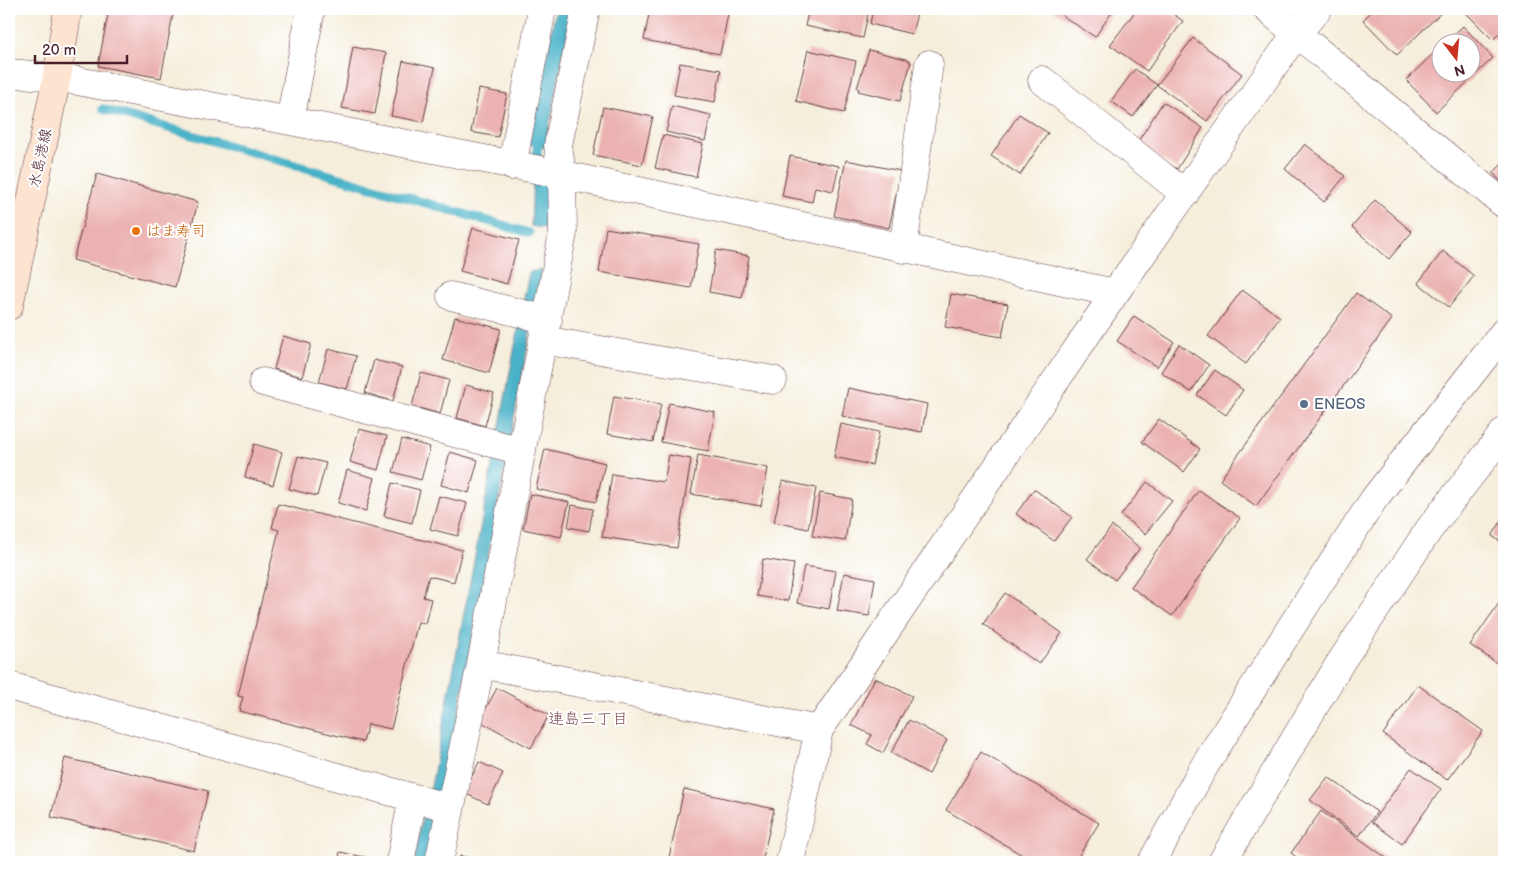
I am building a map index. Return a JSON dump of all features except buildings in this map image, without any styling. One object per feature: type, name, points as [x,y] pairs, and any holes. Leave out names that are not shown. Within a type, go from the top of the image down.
[{"type":"main road","name":"水島港線","points":[[9,306],[57,78],[68,9]]},
{"type":"street","points":[[290,121],[311,9]]},
{"type":"street","points":[[539,170],[558,145],[586,9]]},
{"type":"street","points":[[1267,9],[1504,204]]},
{"type":"street","points":[[790,862],[819,730],[1115,293],[1296,34],[1318,9]]},
{"type":"street","points":[[439,862],[481,664],[509,448],[536,323],[563,233],[539,170],[534,10]]},
{"type":"street","points":[[903,249],[929,64]]},
{"type":"street","points":[[9,73],[57,78],[539,170],[1115,293]]},
{"type":"street","points":[[1042,80],[1185,194]]},
{"type":"street","points":[[451,296],[536,323],[774,380]]},
{"type":"street","points":[[1152,862],[1202,770],[1288,632],[1374,500],[1504,332]]},
{"type":"street","points":[[263,382],[509,448]]},
{"type":"street","points":[[1222,862],[1258,798],[1345,655],[1430,528],[1504,432]]},
{"type":"street","points":[[481,664],[819,730]]},
{"type":"street","points":[[9,686],[450,808]]},
{"type":"street","points":[[400,862],[413,798]]},
{"type":"water","points":[[556,9],[572,9],[545,148],[529,144]]},
{"type":"water","points":[[533,180],[547,180],[549,229],[531,226]]},
{"type":"water","points":[[542,270],[443,794],[430,792],[529,272]]},
{"type":"water","points":[[423,813],[439,817],[429,862],[414,862]]},
{"type":"waterway","points":[[103,109],[529,233]]},
{"type":"waterway","points":[[538,167],[537,144],[539,135]]},
{"type":"place","name":"はま寿司","points":[[136,231]]},
{"type":"place","name":"ENEOS","points":[[1304,404]]},
{"type":"district","name":"連島三丁目","points":[[588,718]]}]
